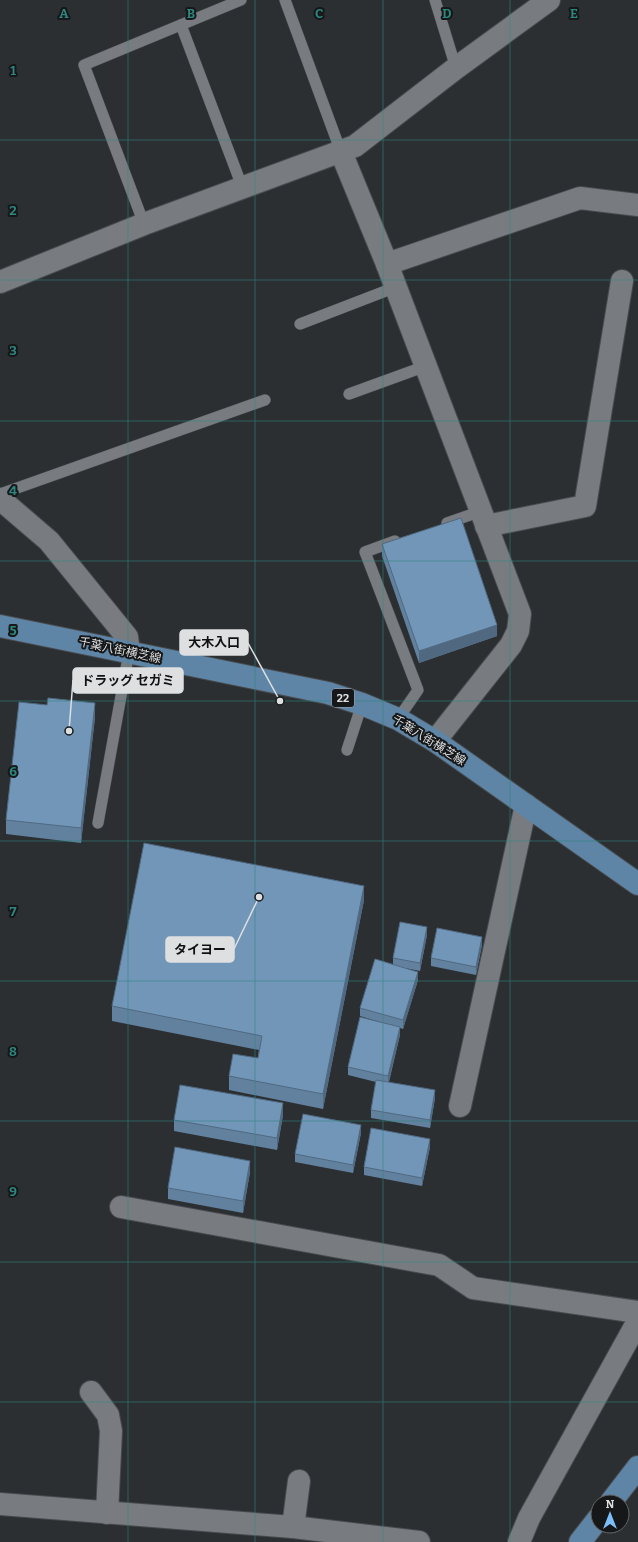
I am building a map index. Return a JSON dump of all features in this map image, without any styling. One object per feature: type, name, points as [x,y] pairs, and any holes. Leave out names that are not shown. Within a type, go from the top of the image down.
[{"type":"main road","name":"千葉八街横芝線","points":[[0,626],[328,693],[362,704],[398,719],[435,741],[638,884]]},
{"type":"main road","points":[[617,1494],[638,1467]]},
{"type":"main road","points":[[584,1541],[590,1532]]},
{"type":"street","points":[[0,282],[144,224],[243,189],[355,146],[456,68],[528,7],[549,0]]},
{"type":"street","points":[[341,152],[387,264],[426,366],[478,520],[520,614],[518,632],[511,645],[435,741]]},
{"type":"street","points":[[387,264],[580,198],[638,205]]},
{"type":"street","points":[[478,520],[585,506],[622,281]]},
{"type":"street","points":[[0,499],[49,541],[127,637],[129,652]]},
{"type":"street","points":[[460,1106],[526,805]]},
{"type":"street","points":[[121,1206],[439,1265],[473,1288],[638,1312]]},
{"type":"street","points":[[519,1542],[529,1518],[638,1321]]},
{"type":"street","points":[[92,1392],[108,1416],[111,1430],[107,1513]]},
{"type":"street","points":[[293,1528],[299,1482]]},
{"type":"street","points":[[0,1504],[293,1528],[419,1542]]},
{"type":"lane","points":[[144,224],[84,64],[241,0]]},
{"type":"lane","points":[[285,0],[341,152]]},
{"type":"lane","points":[[435,0],[456,68]]},
{"type":"lane","points":[[181,25],[243,189]]},
{"type":"lane","points":[[300,324],[396,287]]},
{"type":"lane","points":[[349,394],[426,366]]},
{"type":"lane","points":[[0,494],[265,400]]},
{"type":"lane","points":[[435,527],[478,520]]},
{"type":"lane","points":[[398,719],[418,690],[365,552],[407,537]]},
{"type":"lane","points":[[98,823],[129,652]]},
{"type":"lane","points":[[347,750],[362,704]]},
{"type":"building","points":[[461,518],[497,625],[419,651],[382,544]]},
{"type":"building","points":[[48,698],[95,703],[81,828],[6,820],[19,702],[47,705]]},
{"type":"building","points":[[144,843],[364,886],[323,1094],[229,1076],[233,1054],[258,1058],[262,1036],[112,1006]]},
{"type":"building","points":[[400,922],[427,927],[420,963],[393,958]]},
{"type":"building","points":[[437,928],[482,937],[476,967],[431,958]]},
{"type":"building","points":[[375,959],[418,972],[403,1020],[360,1008]]},
{"type":"building","points":[[360,1017],[400,1027],[388,1076],[348,1067]]},
{"type":"building","points":[[376,1080],[435,1090],[430,1120],[371,1110]]},
{"type":"building","points":[[180,1085],[283,1103],[277,1138],[174,1120]]},
{"type":"building","points":[[303,1114],[361,1125],[353,1165],[295,1154]]},
{"type":"building","points":[[371,1128],[430,1139],[422,1178],[364,1167]]},
{"type":"building","points":[[175,1147],[250,1161],[243,1201],[168,1188]]},
{"type":"place","name":"大木入口","points":[[280,701]]},
{"type":"place","name":"ドラッグ セガミ","points":[[69,731]]},
{"type":"place","name":"タイヨー","points":[[259,897]]}]
